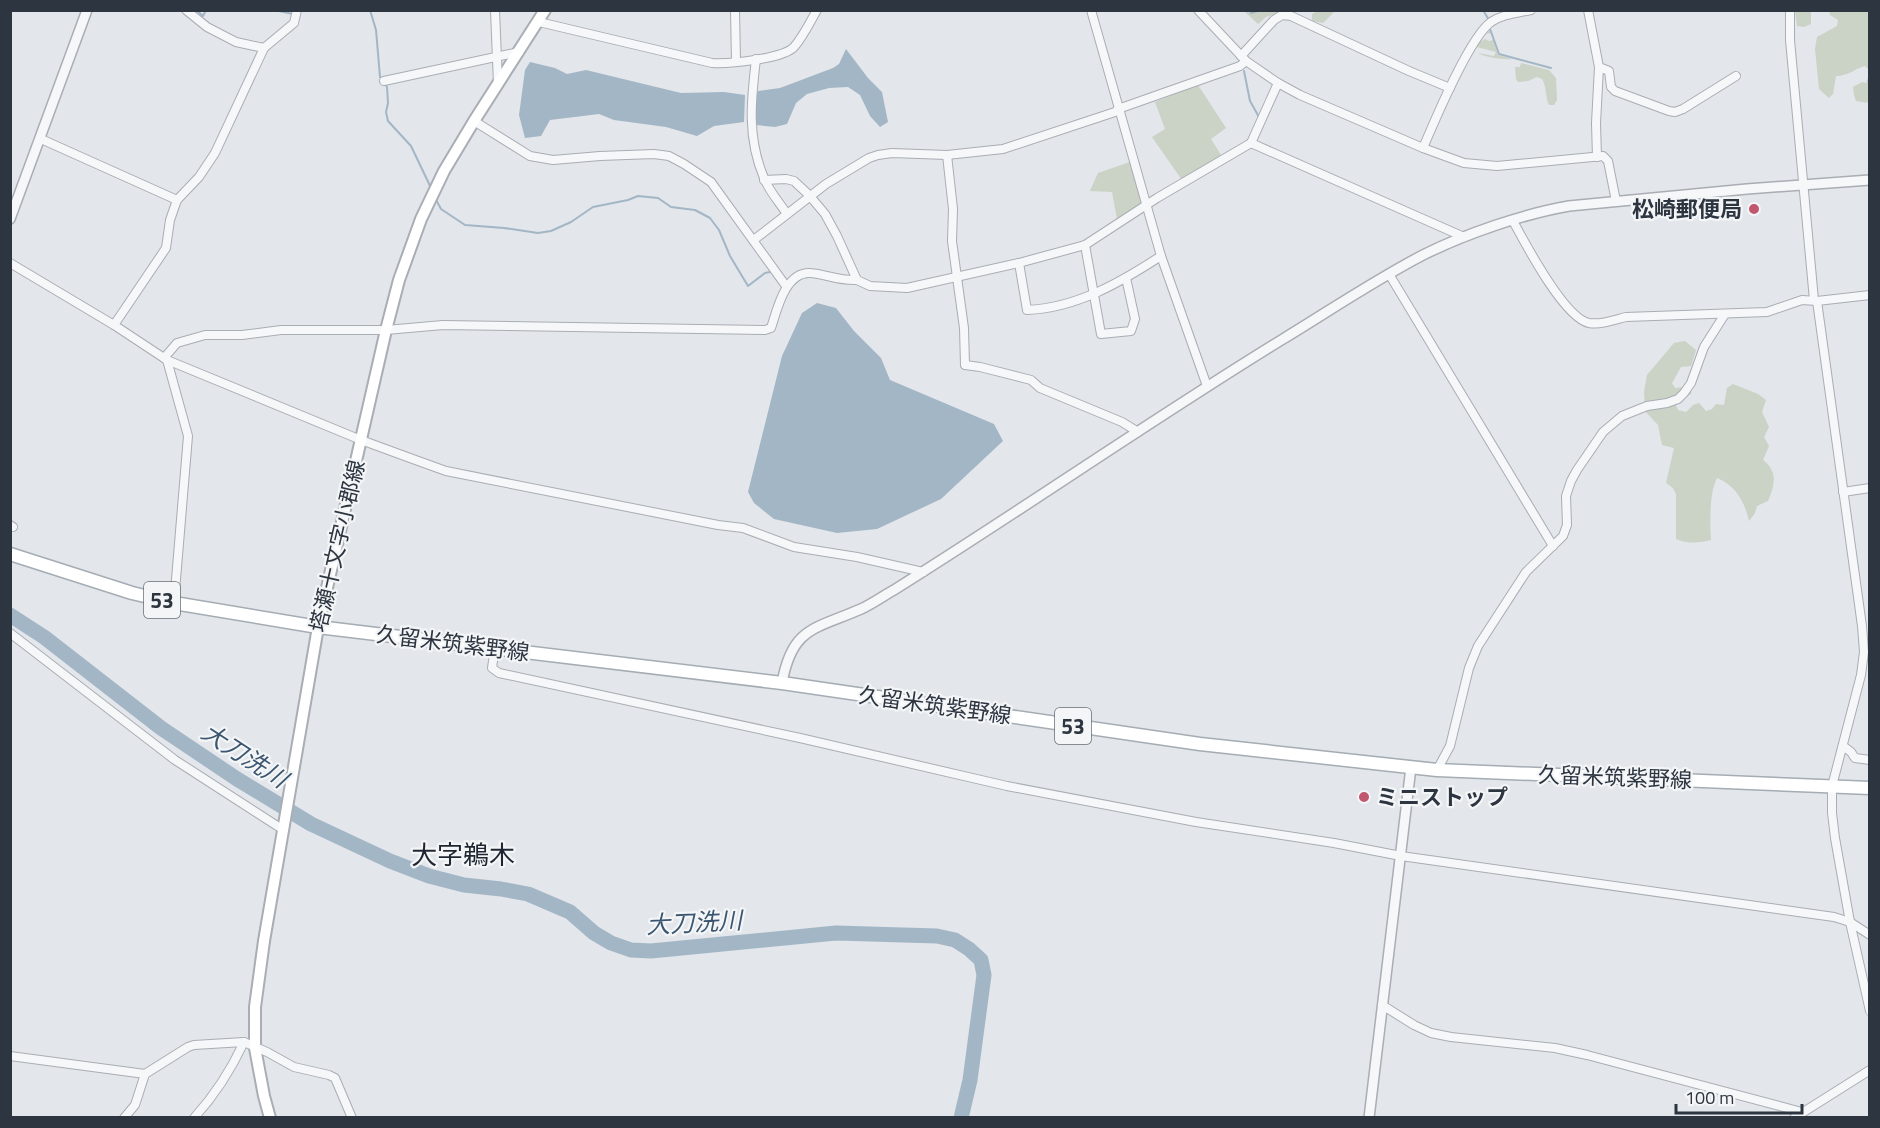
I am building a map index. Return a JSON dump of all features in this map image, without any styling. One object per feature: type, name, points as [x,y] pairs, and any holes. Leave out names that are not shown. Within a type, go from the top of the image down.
[{"type":"main road","name":"塔瀬十文字小郡線","points":[[270,1118],[255,1048],[255,1007],[261,963],[318,627],[386,330],[399,280],[421,219],[444,171],[545,10]]},
{"type":"main road","name":"久留米筑紫野線","points":[[10,554],[132,593],[174,603],[318,627],[782,683],[1200,744],[1437,770],[1869,788]]},
{"type":"street","points":[[10,219],[87,10]]},
{"type":"street","points":[[186,10],[207,27],[236,42],[264,48]]},
{"type":"street","points":[[114,325],[166,248],[170,220],[177,200],[199,177],[215,153],[264,48],[294,23],[297,10]]},
{"type":"street","points":[[495,10],[498,84]]},
{"type":"street","points":[[735,10],[736,62]]},
{"type":"street","points":[[539,22],[712,63],[727,64],[778,56],[794,47],[817,10]]},
{"type":"street","points":[[1091,10],[1161,256],[1208,386]]},
{"type":"street","points":[[1198,10],[1244,58],[1278,83],[1300,95],[1423,148],[1464,163],[1477,166],[1497,166],[1603,156],[1608,161],[1616,201]]},
{"type":"street","points":[[1423,148],[1450,88],[1479,35],[1488,25],[1501,17],[1531,10]]},
{"type":"street","points":[[1588,10],[1599,67],[1596,100],[1597,157]]},
{"type":"street","points":[[1790,10],[1790,40],[1815,300],[1867,651],[1832,786],[1835,838],[1869,1011]]},
{"type":"street","points":[[754,239],[809,195],[878,155],[892,153],[947,155],[1003,149],[1115,112],[1240,66],[1274,20],[1282,15],[1292,16],[1450,88]]},
{"type":"street","points":[[384,81],[519,52]]},
{"type":"street","points":[[756,59],[750,108],[754,150],[764,180],[787,214]]},
{"type":"street","points":[[1599,67],[1609,71],[1611,87],[1615,91],[1675,112],[1737,76]]},
{"type":"street","points":[[166,359],[177,343],[205,335],[242,335],[281,330],[386,330],[442,325],[765,330],[771,328],[786,286],[800,275],[808,273],[843,280],[857,280],[870,286],[907,288],[1019,263],[1085,245],[1157,198],[1251,143],[1278,83]]},
{"type":"street","points":[[474,121],[540,160],[639,154],[669,156],[697,171],[711,182],[786,286]]},
{"type":"street","points":[[41,139],[177,200]]},
{"type":"street","points":[[1251,143],[1464,237]]},
{"type":"street","points":[[947,155],[953,210],[952,241],[964,328],[965,365],[1031,380],[1040,388],[1122,422],[1138,432]]},
{"type":"street","points":[[764,180],[786,178],[809,195],[825,214],[857,280]]},
{"type":"street","points":[[782,683],[785,665],[794,646],[809,630],[864,608],[923,572],[1208,386],[1425,254],[1464,237],[1542,210],[1616,201],[1869,180]]},
{"type":"street","points":[[1513,221],[1537,264],[1563,302],[1582,320],[1590,323],[1626,317],[1767,312],[1802,300],[1869,295]]},
{"type":"street","points":[[1085,245],[1101,334],[1131,331],[1135,320],[1126,278]]},
{"type":"street","points":[[1019,263],[1027,310],[1044,309],[1094,294],[1126,278],[1161,256]]},
{"type":"street","points":[[10,263],[166,359],[360,440],[446,471],[743,528],[794,547],[857,557],[923,572]]},
{"type":"street","points":[[1389,274],[1553,546]]},
{"type":"street","points":[[1437,770],[1450,746],[1469,668],[1478,646],[1526,572],[1563,536],[1567,525],[1566,496],[1571,481],[1602,432],[1622,417],[1647,406],[1678,399],[1684,393],[1691,384],[1704,347],[1725,314]]},
{"type":"street","points":[[166,359],[188,436],[174,603]]},
{"type":"street","points":[[1843,492],[1869,488]]},
{"type":"street","points":[[10,633],[175,760],[283,826]]},
{"type":"street","points":[[495,647],[492,668],[499,673],[521,679],[800,738],[1007,786],[1196,822],[1334,843],[1401,856],[1834,917],[1850,922],[1869,935]]},
{"type":"street","points":[[1843,746],[1855,758],[1869,760]]},
{"type":"street","points":[[1369,1118],[1411,768]]},
{"type":"street","points":[[1383,1005],[1431,1033],[1555,1048],[1802,1112]]},
{"type":"street","points":[[194,1118],[219,1088],[244,1042]]},
{"type":"street","points":[[10,1056],[145,1074],[188,1047],[244,1042],[294,1067],[334,1078],[352,1118]]},
{"type":"street","points":[[1794,1118],[1869,1070]]},
{"type":"street","points":[[124,1118],[135,1105],[145,1074]]},
{"type":"green space","points":[[1244,11],[1285,11],[1266,17],[1258,24]]},
{"type":"green space","points":[[1317,11],[1335,11],[1323,23],[1312,21],[1312,14]]},
{"type":"green space","points":[[1795,11],[1811,11],[1811,24],[1804,27],[1797,26]]},
{"type":"green space","points":[[1829,11],[1870,11],[1869,70],[1865,66],[1836,76],[1833,94],[1829,98],[1819,89],[1815,49],[1817,37],[1837,26],[1838,20],[1830,15]]},
{"type":"green space","points":[[1485,39],[1493,40],[1498,55],[1512,59],[1495,58],[1478,53],[1494,56],[1496,52],[1477,47],[1477,44]]},
{"type":"green space","points":[[1521,63],[1549,70],[1556,78],[1557,100],[1554,105],[1549,105],[1542,79],[1537,77],[1518,82],[1515,67],[1520,67]]},
{"type":"green space","points":[[1869,74],[1869,103],[1856,101],[1853,87],[1862,82],[1866,83]]},
{"type":"green space","points":[[1198,85],[1226,128],[1211,139],[1221,155],[1182,180],[1152,137],[1165,129],[1155,102]]},
{"type":"green space","points":[[1130,162],[1142,204],[1117,219],[1112,192],[1090,191],[1098,173]]},
{"type":"green space","points":[[1685,341],[1696,350],[1691,366],[1681,367],[1672,383],[1675,388],[1683,387],[1692,393],[1676,405],[1678,410],[1686,412],[1699,403],[1706,411],[1712,409],[1716,404],[1724,405],[1727,388],[1733,384],[1758,394],[1766,400],[1762,412],[1769,427],[1764,437],[1769,446],[1763,460],[1771,469],[1774,479],[1768,501],[1757,506],[1749,521],[1739,495],[1724,481],[1717,478],[1711,500],[1711,540],[1698,542],[1684,542],[1676,539],[1676,494],[1673,488],[1666,483],[1674,448],[1662,445],[1658,425],[1645,411],[1644,392],[1647,375],[1674,343]]},
{"type":"water","points":[[846,49],[882,92],[888,122],[880,127],[870,116],[860,95],[848,87],[829,88],[807,94],[796,103],[787,124],[775,127],[756,125],[758,91],[780,88],[833,68],[839,64]]},
{"type":"water","points":[[530,62],[555,68],[567,74],[586,70],[681,93],[724,92],[745,95],[744,122],[714,126],[697,136],[666,127],[614,120],[599,114],[550,120],[541,136],[525,138],[519,115],[525,70]]},
{"type":"water","points":[[817,303],[836,308],[854,331],[881,358],[890,380],[994,424],[1003,441],[941,499],[877,529],[837,533],[774,519],[754,503],[748,492],[782,356],[802,313]]},
{"type":"waterway","points":[[196,10],[203,16],[206,10]]},
{"type":"waterway","points":[[274,10],[293,14]]},
{"type":"waterway","points":[[370,10],[376,30],[380,77],[387,87],[388,121],[411,146],[432,190]]},
{"type":"waterway","points":[[1251,13],[1261,10]]},
{"type":"waterway","points":[[1483,10],[1489,20]]},
{"type":"waterway","points":[[1490,29],[1499,54],[1551,68]]},
{"type":"waterway","points":[[1244,71],[1250,101],[1259,117]]},
{"type":"waterway","points":[[435,198],[441,209],[465,225],[538,233],[551,231],[571,222],[593,207],[638,196],[658,198],[671,207],[695,210],[710,218],[719,230],[730,256],[748,286],[765,273],[770,272]]},
{"type":"waterway","name":"大刀洗川","points":[[10,615],[44,637],[161,728],[237,779],[311,824],[390,861],[429,876],[464,885],[528,894],[570,912],[594,933],[611,943],[631,950],[651,951],[836,933],[937,936],[955,940],[981,960],[984,975],[970,1080],[961,1118]]},
{"type":"place","name":"松崎郵便局","points":[[1754,209]]},
{"type":"place","name":"ミニストップ","points":[[1364,797]]},
{"type":"district","name":"大字鵜木","points":[[463,854]]}]
